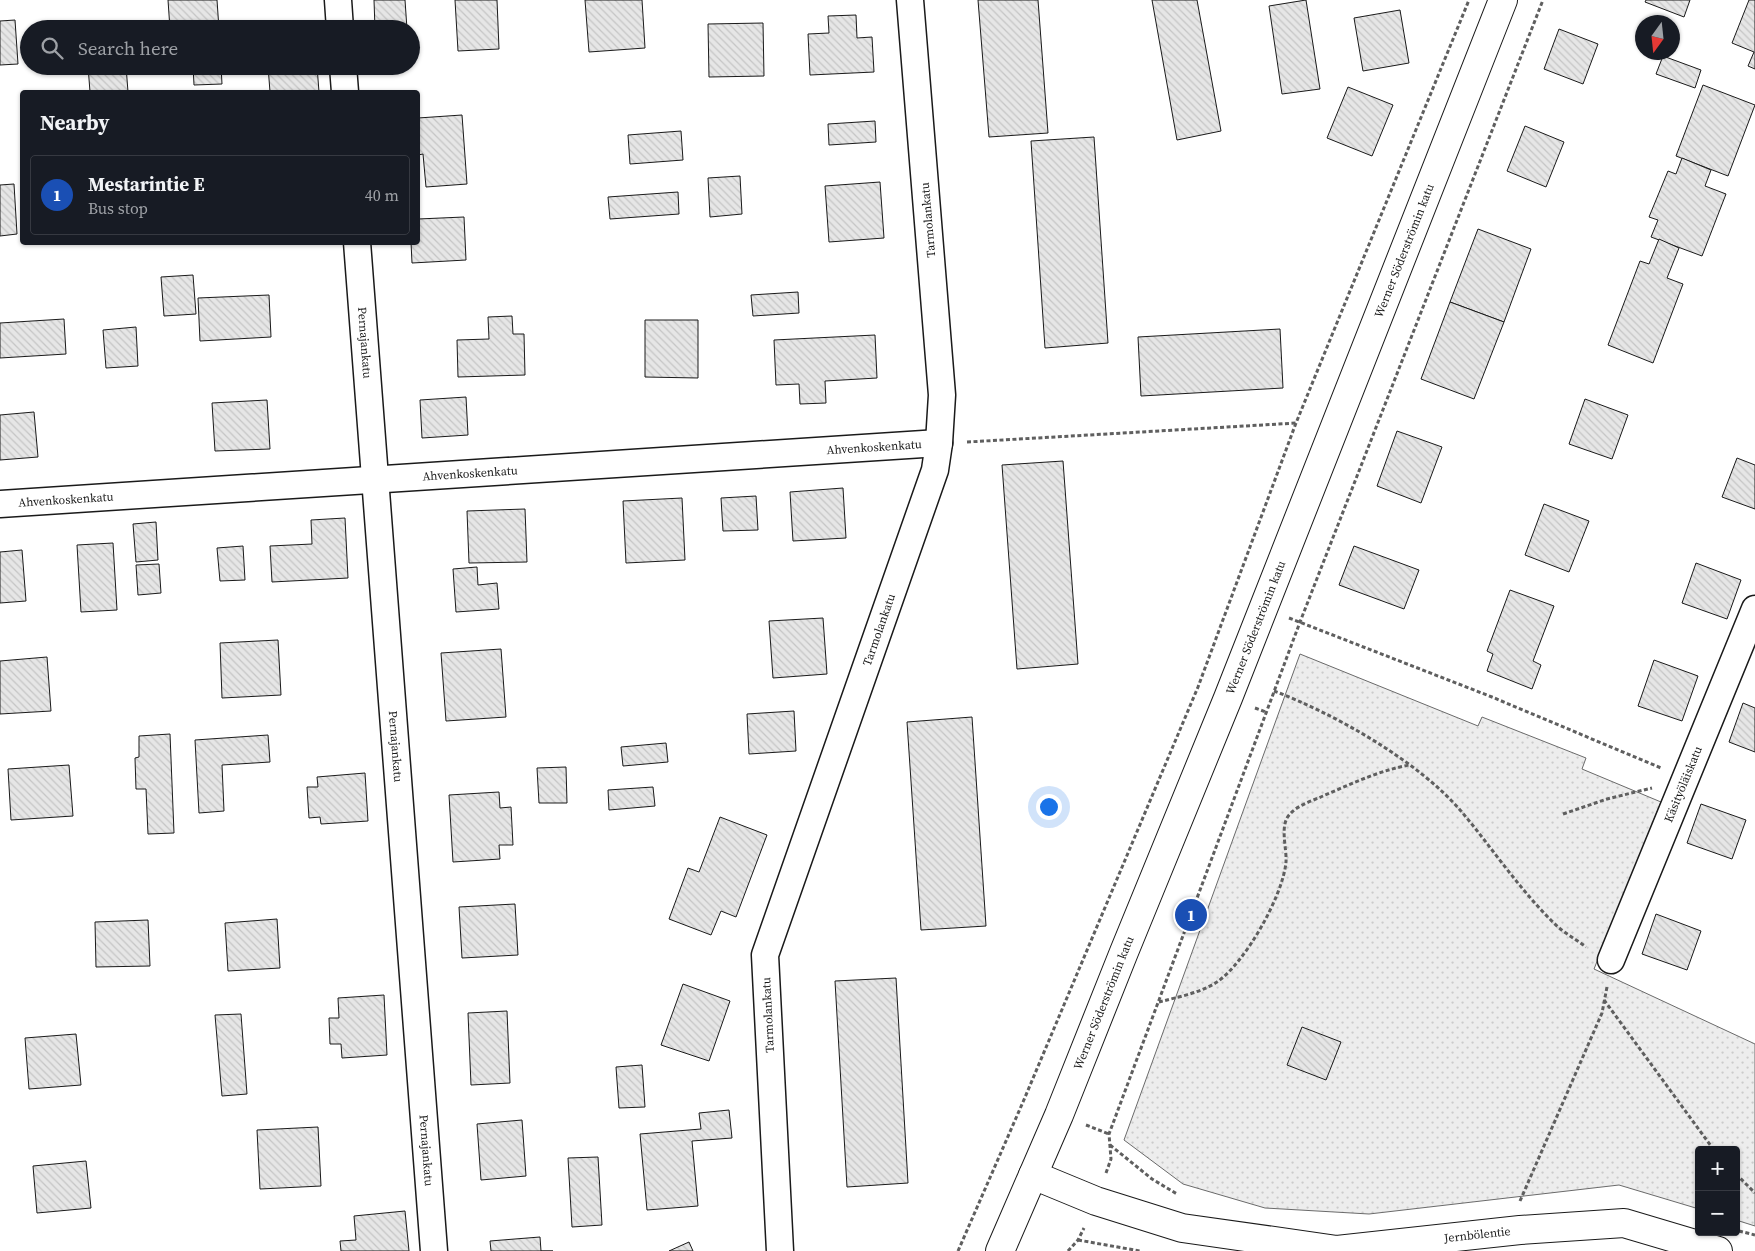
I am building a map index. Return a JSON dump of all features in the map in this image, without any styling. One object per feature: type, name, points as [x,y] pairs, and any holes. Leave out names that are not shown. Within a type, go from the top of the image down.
[{"type":"street","points":[[338,0],[339,20]]},
{"type":"street","name":"Tarmolankatu","points":[[780,1251],[765,955],[935,470],[940,443],[942,395],[910,0]]},
{"type":"street","name":"Werner Söderströmin katu","points":[[1000,1251],[1059,1115],[1264,608],[1503,0]]},
{"type":"street","points":[[344,75],[345,90]]},
{"type":"street","name":"Pernajankatu","points":[[357,245],[434,1251]]},
{"type":"street","name":"Ahvenkoskenkatu","points":[[0,504],[940,443]]},
{"type":"street","name":"Käsityöläiskatu","points":[[1612,960],[1755,609]]},
{"type":"street","name":"Jernbölentie","points":[[1033,1175],[1096,1201],[1182,1228],[1337,1250],[1475,1243],[1624,1223],[1718,1251]]},
{"type":"path","points":[[958,1251],[1198,687],[1296,423],[1469,0]]},
{"type":"path","points":[[1068,1251],[1078,1240],[1096,1201],[1111,1160],[1109,1134],[1158,1002],[1300,622],[1543,0]]},
{"type":"path","points":[[940,443],[1296,423]]},
{"type":"path","points":[[1264,608],[1492,697],[1687,779]]},
{"type":"path","points":[[1274,691],[1304,702],[1335,719],[1430,779],[1460,810],[1516,880],[1559,928],[1592,951],[1612,960],[1602,1013],[1518,1204],[1528,1204]]},
{"type":"path","points":[[1158,1002],[1200,990],[1216,982],[1228,972],[1246,949],[1261,927],[1283,880],[1286,862],[1285,822],[1289,814],[1302,805],[1363,778],[1410,765]]},
{"type":"path","points":[[1564,814],[1607,800],[1687,779]]},
{"type":"path","points":[[1604,1000],[1711,1146]]},
{"type":"path","points":[[1110,1145],[1152,1179],[1181,1197]]},
{"type":"path","points":[[1740,1178],[1755,1193]]},
{"type":"path","points":[[1740,1231],[1755,1235]]},
{"type":"path","points":[[1078,1240],[1140,1251]]},
{"type":"shaded area","points":[[1300,654],[1478,726],[1482,717],[1586,758],[1582,769],[1661,802],[1594,969],[1755,1044],[1755,1226],[1740,1221],[1740,1146],[1695,1146],[1695,1208],[1619,1185],[1369,1214],[1265,1208],[1183,1184],[1124,1140]]},
{"type":"building","points":[[168,0],[217,0],[218,20],[169,20]]},
{"type":"building","points":[[374,0],[405,0],[406,20],[375,20]]},
{"type":"building","points":[[455,0],[497,0],[499,49],[458,51]]},
{"type":"building","points":[[585,0],[642,0],[645,48],[589,52]]},
{"type":"building","points":[[978,0],[1038,0],[1048,133],[989,137]]},
{"type":"building","points":[[1152,0],[1197,0],[1221,131],[1177,140]]},
{"type":"building","points":[[1306,0],[1320,89],[1282,94],[1269,6]]},
{"type":"building","points":[[1646,0],[1690,0],[1684,17],[1645,2]]},
{"type":"building","points":[[1749,0],[1755,0],[1755,69],[1748,66],[1754,52],[1732,43]]},
{"type":"building","points":[[1400,10],[1409,63],[1363,71],[1354,18]]},
{"type":"building","points":[[856,15],[857,38],[872,37],[874,72],[810,75],[808,34],[829,33],[828,16]]},
{"type":"building","points":[[15,20],[18,64],[0,65],[0,21]]},
{"type":"building","points":[[763,23],[764,76],[709,77],[708,24]]},
{"type":"building","points":[[1559,29],[1598,44],[1583,84],[1544,69]]},
{"type":"building","points":[[1661,60],[1674,60],[1701,70],[1695,88],[1656,74]]},
{"type":"building","points":[[89,75],[127,75],[128,90],[90,90]]},
{"type":"building","points":[[193,75],[222,75],[222,84],[194,85]]},
{"type":"building","points":[[269,75],[318,75],[319,90],[270,90]]},
{"type":"building","points":[[1703,85],[1755,105],[1728,176],[1676,156]]},
{"type":"building","points":[[1348,87],[1393,105],[1372,156],[1327,138]]},
{"type":"building","points":[[462,115],[467,184],[426,187],[423,154],[420,155],[420,118]]},
{"type":"building","points":[[875,121],[876,142],[829,145],[828,124]]},
{"type":"building","points":[[1525,126],[1564,142],[1546,187],[1507,171]]},
{"type":"building","points":[[681,131],[683,160],[630,164],[628,135]]},
{"type":"building","points":[[1094,137],[1108,343],[1045,348],[1031,141]]},
{"type":"building","points":[[1682,158],[1711,170],[1705,186],[1726,194],[1702,256],[1651,237],[1658,220],[1649,217],[1668,171],[1676,174]]},
{"type":"building","points":[[740,176],[742,214],[710,217],[708,178]]},
{"type":"building","points":[[880,182],[884,238],[829,242],[825,186]]},
{"type":"building","points":[[14,184],[17,234],[0,236],[0,185]]},
{"type":"building","points":[[678,192],[679,214],[610,219],[608,197]]},
{"type":"building","points":[[464,217],[466,260],[412,263],[411,245],[420,245],[420,219]]},
{"type":"building","points":[[1478,229],[1531,249],[1504,322],[1450,302]]},
{"type":"building","points":[[1659,239],[1679,248],[1667,278],[1683,284],[1653,363],[1608,345],[1640,261],[1649,264]]},
{"type":"building","points":[[193,275],[196,314],[164,316],[161,277]]},
{"type":"building","points":[[798,292],[799,313],[753,316],[751,295]]},
{"type":"building","points":[[269,295],[271,337],[200,341],[198,298]]},
{"type":"building","points":[[1450,302],[1504,322],[1474,399],[1421,379]]},
{"type":"building","points":[[512,316],[513,334],[524,334],[525,375],[458,377],[457,340],[489,339],[488,317]]},
{"type":"building","points":[[64,319],[66,354],[0,358],[0,323]]},
{"type":"building","points":[[645,320],[698,320],[698,378],[645,377]]},
{"type":"building","points":[[136,327],[138,366],[106,368],[103,330]]},
{"type":"building","points":[[1280,329],[1283,388],[1141,396],[1138,337]]},
{"type":"building","points":[[875,335],[877,378],[825,381],[826,403],[800,404],[799,384],[776,385],[774,340]]},
{"type":"building","points":[[466,397],[468,435],[422,438],[420,400]]},
{"type":"building","points":[[1585,399],[1628,415],[1612,459],[1569,444]]},
{"type":"building","points":[[267,400],[270,449],[215,451],[212,403]]},
{"type":"building","points":[[34,412],[38,457],[0,460],[0,415]]},
{"type":"building","points":[[1397,431],[1442,447],[1421,503],[1377,486]]},
{"type":"building","points":[[1737,458],[1755,465],[1755,509],[1722,497]]},
{"type":"building","points":[[1063,461],[1078,664],[1017,669],[1002,465]]},
{"type":"building","points":[[843,488],[846,538],[793,541],[790,492]]},
{"type":"building","points":[[756,496],[758,530],[723,531],[721,498]]},
{"type":"building","points":[[682,498],[685,560],[626,563],[623,501]]},
{"type":"building","points":[[1544,504],[1589,521],[1569,572],[1525,555]]},
{"type":"building","points":[[525,509],[527,562],[469,563],[467,511]]},
{"type":"building","points":[[345,518],[348,578],[272,582],[270,546],[312,544],[311,520]]},
{"type":"building","points":[[156,522],[158,560],[136,562],[133,524]]},
{"type":"building","points":[[113,543],[117,610],[81,612],[77,545]]},
{"type":"building","points":[[243,546],[245,580],[220,581],[217,548]]},
{"type":"building","points":[[1354,546],[1419,570],[1404,609],[1339,585]]},
{"type":"building","points":[[22,550],[26,601],[0,603],[0,552]]},
{"type":"building","points":[[1696,563],[1741,580],[1727,619],[1682,603]]},
{"type":"building","points":[[159,564],[161,593],[138,595],[136,565]]},
{"type":"building","points":[[477,567],[478,585],[497,583],[499,609],[456,612],[453,569]]},
{"type":"building","points":[[1510,590],[1554,606],[1533,661],[1541,665],[1532,689],[1487,671],[1493,654],[1487,651]]},
{"type":"building","points":[[823,618],[827,674],[773,678],[769,621]]},
{"type":"building","points":[[278,640],[281,695],[222,698],[220,643]]},
{"type":"building","points":[[501,649],[506,717],[446,721],[441,653]]},
{"type":"building","points":[[47,657],[51,711],[0,714],[0,661]]},
{"type":"building","points":[[1654,660],[1698,676],[1682,721],[1638,706]]},
{"type":"building","points":[[1743,703],[1755,708],[1755,752],[1729,742]]},
{"type":"building","points":[[794,711],[796,751],[749,754],[747,714]]},
{"type":"building","points":[[972,717],[986,926],[921,930],[907,722]]},
{"type":"building","points":[[170,734],[174,833],[148,834],[146,789],[136,789],[135,758],[139,757],[139,736]]},
{"type":"building","points":[[268,735],[270,762],[222,765],[224,811],[199,813],[195,740]]},
{"type":"building","points":[[666,743],[668,762],[623,766],[621,747]]},
{"type":"building","points":[[69,765],[73,816],[11,820],[8,769]]},
{"type":"building","points":[[566,767],[567,803],[539,803],[537,768]]},
{"type":"building","points":[[365,773],[368,821],[321,824],[320,817],[309,818],[307,787],[318,787],[317,777]]},
{"type":"building","points":[[653,787],[655,806],[609,810],[608,790]]},
{"type":"building","points":[[499,792],[500,808],[511,807],[513,845],[499,845],[500,859],[453,862],[449,795]]},
{"type":"building","points":[[1701,804],[1746,820],[1732,859],[1687,843]]},
{"type":"building","points":[[720,817],[767,835],[736,917],[721,911],[711,935],[669,919],[688,868],[699,872]]},
{"type":"building","points":[[515,904],[518,955],[462,958],[459,907]]},
{"type":"building","points":[[1656,914],[1701,931],[1687,970],[1642,954]]},
{"type":"building","points":[[277,919],[280,968],[228,971],[225,923]]},
{"type":"building","points":[[148,920],[150,966],[96,967],[95,922]]},
{"type":"building","points":[[896,978],[908,1183],[847,1187],[835,981]]},
{"type":"building","points":[[683,984],[730,1001],[709,1061],[661,1045]]},
{"type":"building","points":[[384,995],[387,1055],[342,1058],[341,1044],[330,1044],[329,1018],[339,1018],[338,998]]},
{"type":"building","points":[[507,1011],[510,1083],[471,1085],[468,1013]]},
{"type":"building","points":[[241,1014],[247,1094],[222,1096],[215,1015]]},
{"type":"building","points":[[1302,1027],[1341,1042],[1326,1080],[1287,1065]]},
{"type":"building","points":[[76,1034],[81,1085],[29,1089],[25,1038]]},
{"type":"building","points":[[642,1065],[645,1107],[619,1108],[616,1067]]},
{"type":"building","points":[[729,1110],[732,1138],[692,1141],[698,1206],[647,1210],[640,1134],[701,1129],[699,1113]]},
{"type":"building","points":[[522,1120],[526,1176],[481,1180],[477,1124]]},
{"type":"building","points":[[318,1127],[321,1186],[260,1189],[257,1130]]},
{"type":"building","points":[[598,1157],[602,1225],[572,1227],[568,1158]]},
{"type":"building","points":[[86,1161],[91,1208],[37,1213],[33,1166]]},
{"type":"building","points":[[405,1211],[409,1251],[341,1251],[340,1241],[356,1240],[354,1216]]},
{"type":"building","points":[[540,1237],[541,1251],[491,1251],[490,1241]]},
{"type":"building","points":[[689,1242],[693,1251],[669,1251]]},
{"type":"place","name":"Mestarintie E","points":[[1191,915]]}]
